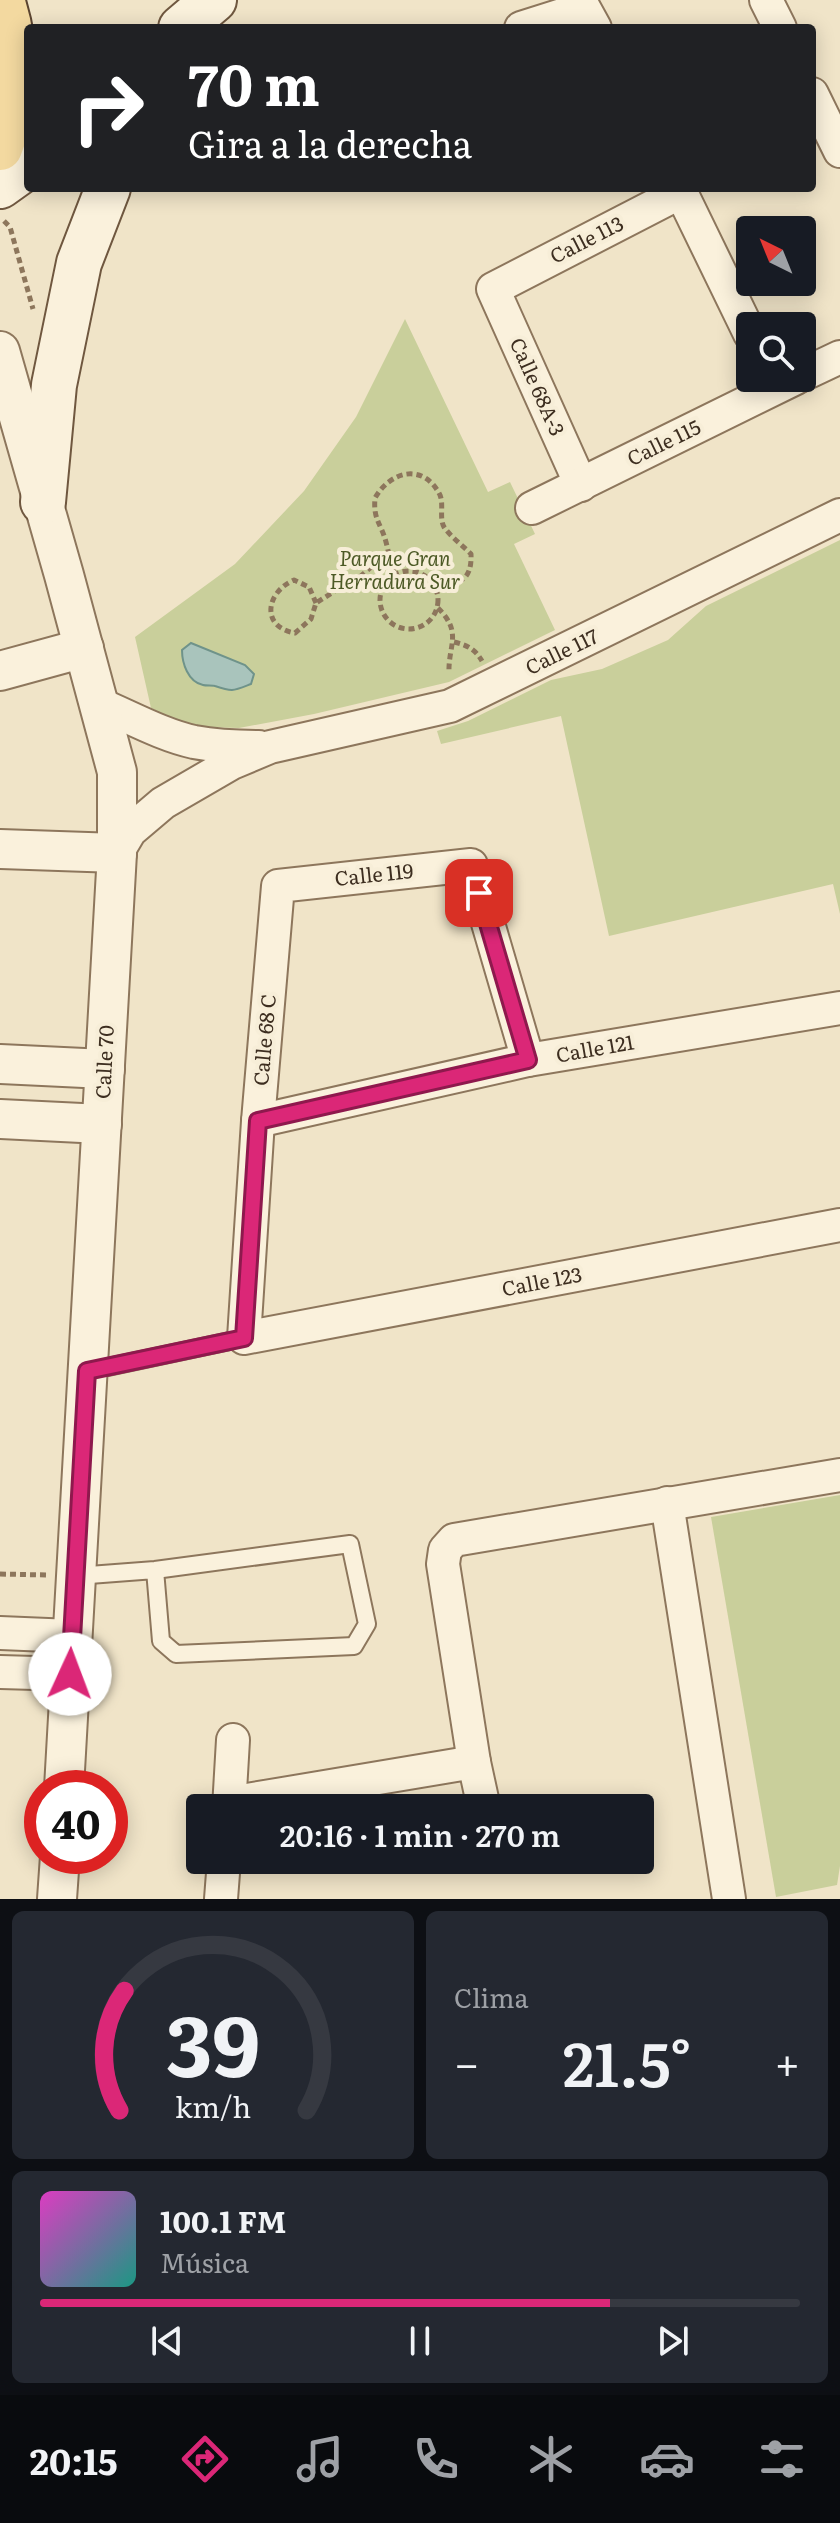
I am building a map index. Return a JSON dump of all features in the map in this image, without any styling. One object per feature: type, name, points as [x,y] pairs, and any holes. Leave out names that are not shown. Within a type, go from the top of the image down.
[{"type":"main road","points":[[0,148],[12,103],[14,69],[11,36],[2,0]]},
{"type":"main road","points":[[186,24],[214,0]]},
{"type":"main road","points":[[215,24],[236,0]]},
{"type":"main road","points":[[0,186],[24,169]]},
{"type":"main road","points":[[43,502],[54,385],[63,339],[79,263],[106,192]]},
{"type":"street","points":[[766,0],[778,24]]},
{"type":"street","points":[[549,24],[590,18]]},
{"type":"street","points":[[816,102],[840,151]]},
{"type":"street","name":"Calle 113","points":[[493,289],[676,192]]},
{"type":"street","points":[[681,192],[739,312]]},
{"type":"street","name":"Calle 68A-3","points":[[493,289],[581,485]]},
{"type":"street","name":"Calle 70","points":[[0,351],[117,772],[117,853],[65,1770]]},
{"type":"street","name":"Calle 115","points":[[816,367],[840,357]]},
{"type":"street","name":"Calle 115","points":[[532,508],[763,392]]},
{"type":"street","name":"Calle 117","points":[[117,853],[130,831],[163,803],[220,769],[270,747],[456,703],[840,515]]},
{"type":"street","points":[[0,671],[84,648]]},
{"type":"street","name":"Calle 117","points":[[99,704],[193,741],[232,747],[270,747]]},
{"type":"street","points":[[0,849],[117,853]]},
{"type":"street","name":"Calle 119","points":[[278,886],[471,865],[528,1060]]},
{"type":"street","name":"Calle 68 C","points":[[244,1338],[278,886]]},
{"type":"street","name":"Calle 121","points":[[258,1121],[528,1060],[840,1008]]},
{"type":"street","points":[[0,1064],[105,1069]]},
{"type":"street","points":[[0,1119],[102,1124]]},
{"type":"street","name":"Calle 123","points":[[244,1338],[840,1225]]},
{"type":"street","points":[[481,1794],[443,1564],[445,1550],[454,1540],[840,1475]]},
{"type":"street","points":[[667,1503],[729,1899]]},
{"type":"street","points":[[0,1633],[72,1636]]},
{"type":"street","points":[[0,1672],[70,1674]]},
{"type":"street","points":[[230,1794],[233,1740]]},
{"type":"street","points":[[296,1794],[474,1762]]},
{"type":"street","points":[[57,1899],[59,1874]]},
{"type":"street","points":[[221,1899],[223,1874]]},
{"type":"lane","points":[[87,1371],[244,1338]]},
{"type":"lane","points":[[76,1576],[155,1570],[350,1544],[367,1624],[354,1646],[176,1654],[161,1641],[155,1570]]},
{"type":"path","points":[[0,218],[10,227],[34,313]]},
{"type":"path","points":[[395,574],[388,560],[386,541],[375,518],[375,498],[395,477],[411,473],[426,477],[441,498],[445,528],[471,554],[472,568],[467,577],[436,589]]},
{"type":"path","points":[[316,603],[309,587],[294,580],[282,585],[275,593],[271,605],[273,619],[278,627],[295,633],[311,619],[316,603],[388,560]]},
{"type":"path","points":[[406,570],[417,571],[428,576],[436,589],[438,608],[423,626],[401,628],[390,623],[383,614],[379,603],[380,592],[386,581],[395,574],[406,570]]},
{"type":"path","points":[[438,608],[445,615],[454,642],[448,671],[456,703]]},
{"type":"path","points":[[0,1574],[76,1576]]},
{"type":"green space","name":"Parque Gran Herradura Sur","points":[[405,319],[488,492],[510,482],[535,534],[514,544],[555,630],[449,682],[314,714],[239,728],[203,727],[179,722],[151,708],[135,637],[235,564],[304,491],[356,417]]},
{"type":"green space","points":[[840,540],[840,914],[833,884],[609,936],[561,716],[441,744],[437,731],[468,721],[551,680],[602,669],[668,640],[706,606]]},
{"type":"green space","points":[[840,1495],[840,1866],[837,1885],[776,1897],[711,1517]]},
{"type":"water","points":[[191,643],[245,665],[254,674],[251,684],[230,690],[193,680],[183,661],[182,650]]},
{"type":"route","points":[[70,1674],[87,1371],[244,1338],[258,1121],[528,1060],[479,893]]}]
